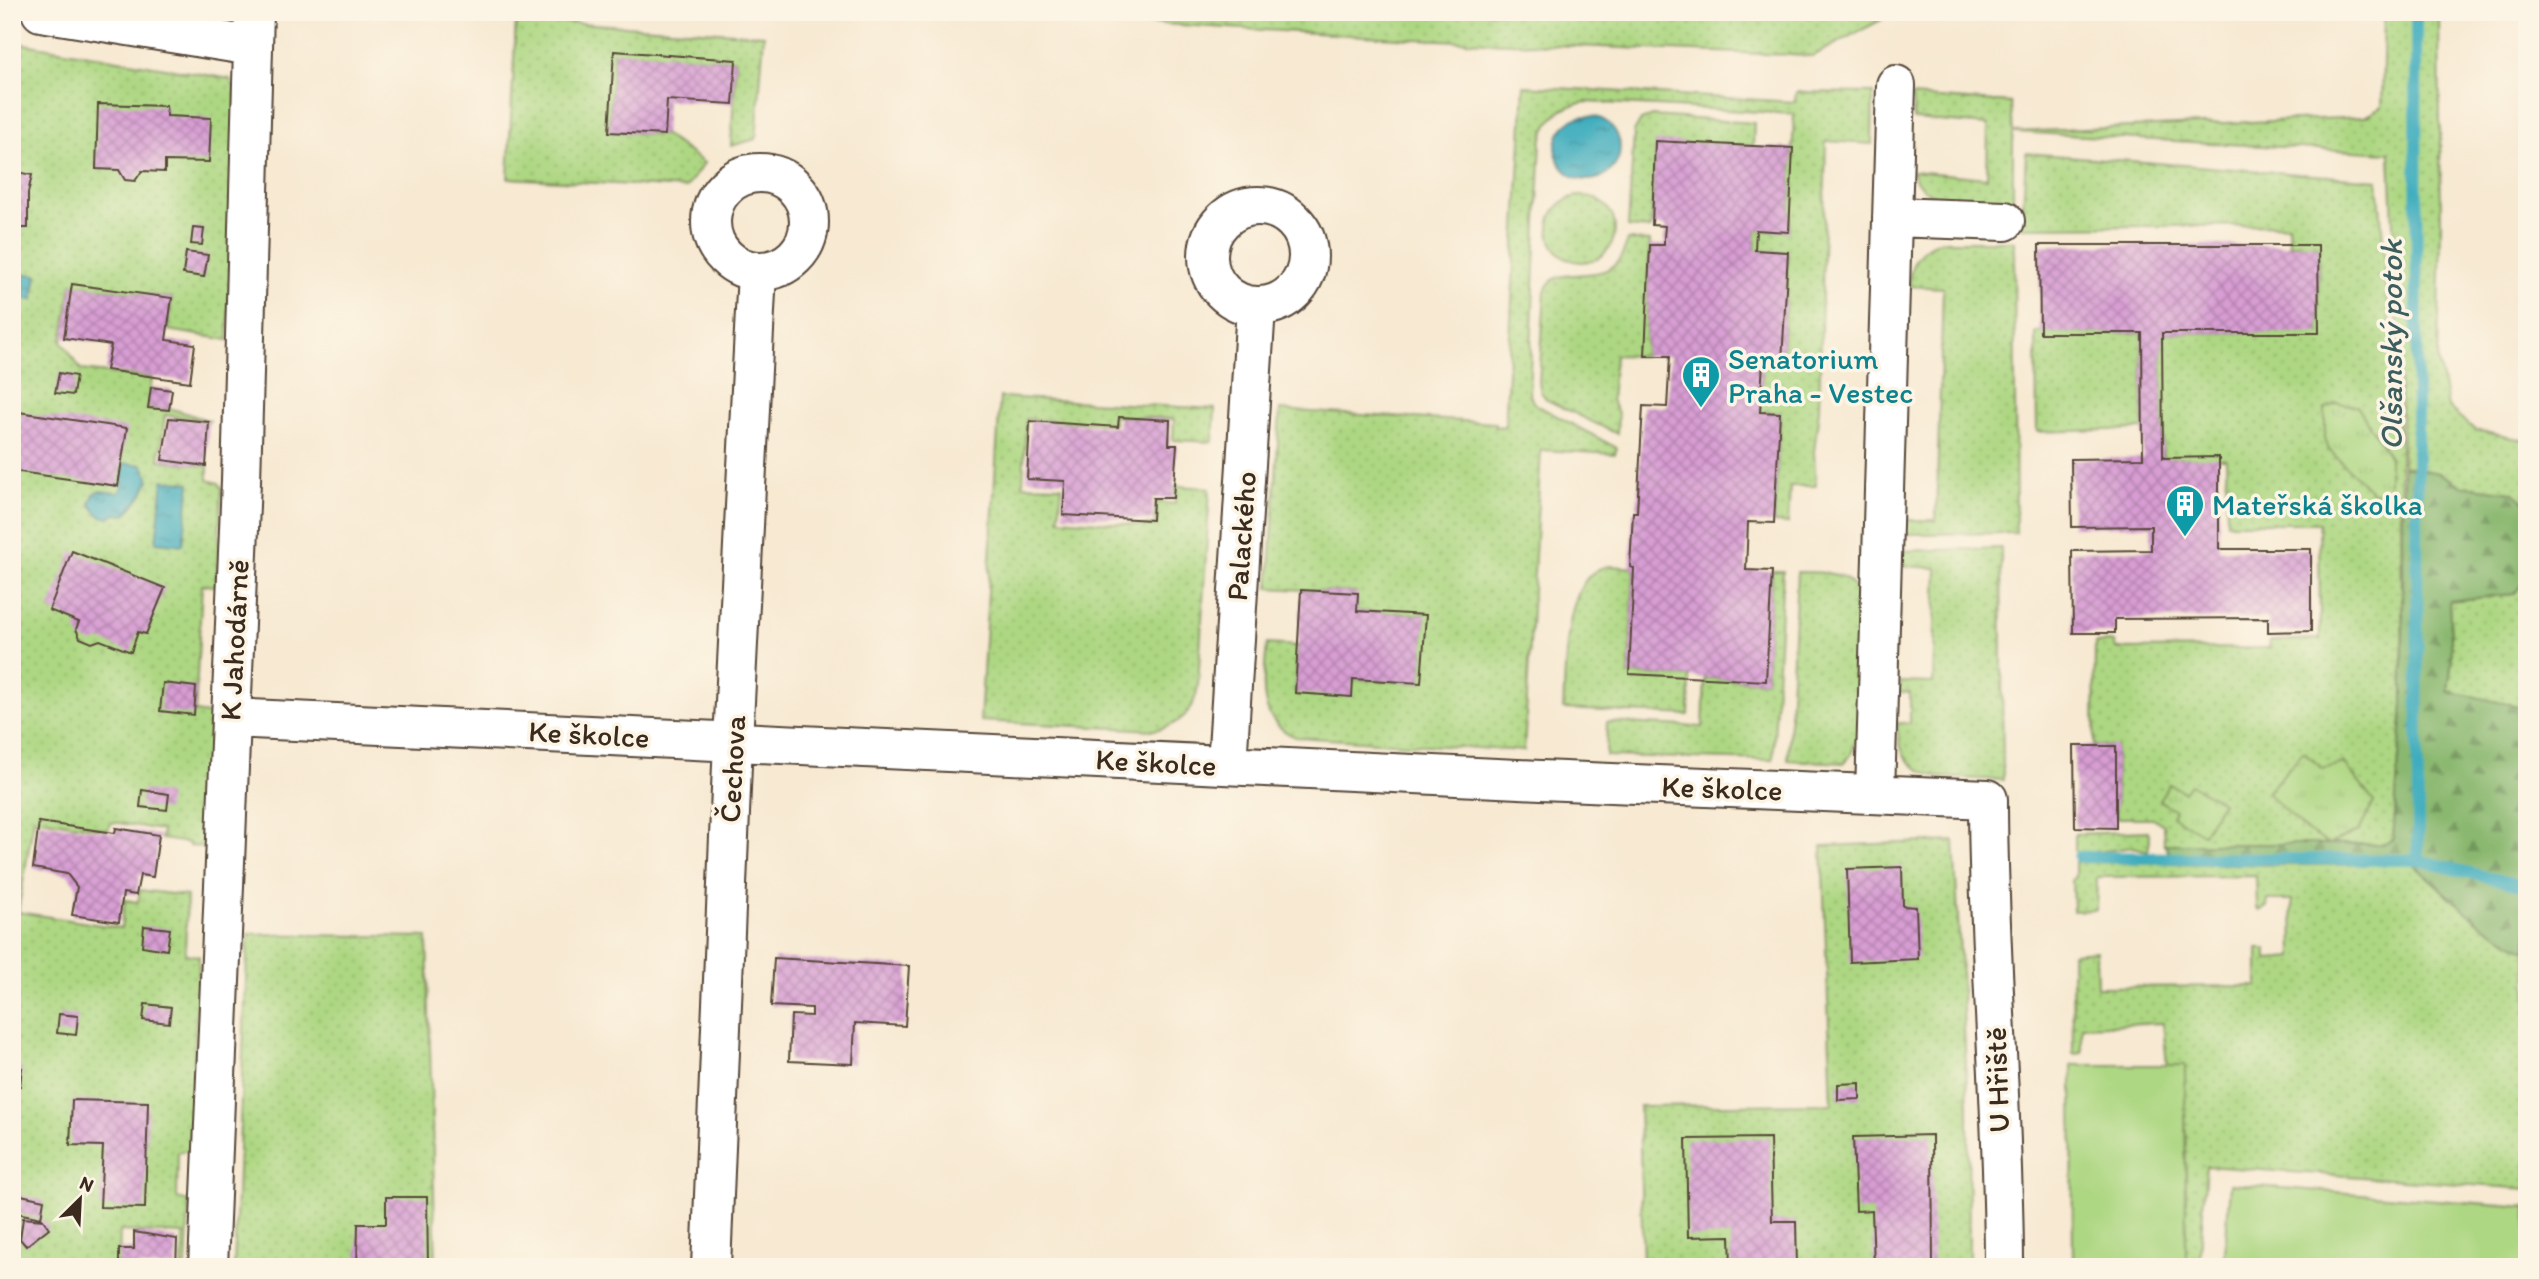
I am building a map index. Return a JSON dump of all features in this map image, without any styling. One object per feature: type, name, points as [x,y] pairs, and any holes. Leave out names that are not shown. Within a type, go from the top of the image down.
[{"type":"street","points":[[41,12],[253,29]]},
{"type":"street","name":"K Jahodárně","points":[[208,1267],[241,481],[253,29]]},
{"type":"street","points":[[1875,794],[1896,85]]},
{"type":"street","points":[[1892,217],[2005,221]]},
{"type":"street","name":"Čechova","points":[[711,1267],[733,740],[757,272]]},
{"type":"street","name":"Palackého","points":[[1227,765],[1256,307]]},
{"type":"street","name":"Ke školce","points":[[231,718],[1988,799],[1988,892]]},
{"type":"street","name":"U Hřiště","points":[[1988,892],[2004,1267]]},
{"type":"green space","points":[[960,12],[1887,12],[1881,20],[1813,56],[1414,39]]},
{"type":"green space","points":[[2384,12],[2439,12],[2441,228],[2438,362],[2448,407],[2475,430],[2527,441],[2527,504],[2513,492],[2462,486],[2438,473],[2403,466],[2390,153],[2013,132],[2364,117],[2382,107]]},
{"type":"green space","points":[[516,19],[764,35],[756,139],[731,146],[736,60],[614,52],[609,131],[665,135],[704,163],[686,188],[508,178]]},
{"type":"green space","points":[[12,42],[230,79],[236,91],[228,340],[168,330],[172,298],[72,284],[62,341],[81,370],[152,378],[148,408],[169,408],[211,421],[165,415],[159,460],[208,466],[208,480],[219,483],[222,488],[216,586],[202,585],[195,712],[215,715],[208,847],[189,846],[189,843],[161,839],[162,830],[112,822],[108,830],[34,818],[18,912],[121,928],[125,900],[138,902],[140,890],[187,896],[185,954],[199,956],[190,1150],[178,1152],[177,1198],[189,1201],[186,1267],[182,1267],[183,1234],[120,1231],[119,1264],[12,1267]]},
{"type":"green space","points":[[1524,86],[1795,102],[1796,92],[1873,93],[1872,144],[1826,141],[1819,409],[1814,452],[1816,486],[1790,486],[1788,524],[1774,523],[1780,413],[1760,412],[1763,361],[1782,361],[1788,253],[1755,250],[1756,230],[1789,231],[1794,114],[1586,102],[1570,106],[1552,119],[1541,141],[1529,392],[1538,406],[1617,448],[1615,454],[1541,450],[1524,751],[1295,737],[1273,720],[1267,709],[1264,685],[1267,644],[1298,646],[1295,693],[1353,679],[1421,683],[1425,615],[1357,611],[1357,593],[1269,588],[1280,410],[1495,423],[1495,427],[1505,426]]},
{"type":"green space","points":[[1912,96],[2011,103],[2013,202],[1970,203],[1941,199],[1919,184],[1912,171],[1987,178],[1988,125],[1914,119]]},
{"type":"green space","points":[[1652,116],[1754,123],[1753,146],[1656,142],[1651,229],[1628,227],[1634,132],[1641,120]]},
{"type":"green space","points":[[2026,153],[2378,180],[2400,448],[2403,704],[2393,839],[2385,844],[2164,844],[2163,825],[2153,818],[2116,818],[2116,747],[2094,746],[2095,643],[2114,642],[2116,649],[2269,648],[2270,641],[2320,639],[2319,523],[2227,523],[2226,459],[2163,458],[2162,333],[2319,332],[2318,245],[2289,244],[2288,225],[2022,227]]},
{"type":"green space","points":[[1582,196],[1595,198],[1605,206],[1613,216],[1613,242],[1605,252],[1595,260],[1582,262],[1569,260],[1559,252],[1551,242],[1549,229],[1551,216],[1559,206],[1569,198]]},
{"type":"green space","points":[[1627,240],[1650,241],[1645,356],[1615,355],[1611,400],[1618,413],[1617,434],[1547,400],[1539,383],[1545,291],[1552,281],[1562,276],[1611,268],[1621,257]]},
{"type":"green space","points":[[1939,241],[2014,241],[2016,533],[1903,534],[1903,520],[1936,520],[1943,288],[1909,286],[1913,265],[1920,253]]},
{"type":"green space","points":[[2036,332],[2142,333],[2143,429],[2037,432]]},
{"type":"green space","points":[[1000,397],[1215,409],[1213,442],[1173,440],[1174,419],[1114,416],[1114,424],[1026,419],[1023,485],[1062,486],[1059,519],[1155,526],[1156,502],[1175,504],[1176,486],[1210,488],[1198,686],[1189,710],[1172,725],[1155,730],[980,721]]},
{"type":"green space","points":[[2336,403],[2357,406],[2389,456],[2389,490],[2373,493],[2329,450],[2325,439],[2325,409]]},
{"type":"green space","points":[[2403,466],[2439,473],[2463,486],[2513,492],[2527,504],[2527,578],[2514,594],[2449,601],[2452,659],[2448,691],[2527,708],[2527,951],[2478,922],[2415,866],[2407,863],[2175,863],[2164,844],[2385,844],[2393,839],[2403,704]]},
{"type":"green space","points":[[2001,548],[2003,780],[1938,777],[1911,764],[1902,751],[1898,734],[1897,723],[1910,723],[1910,693],[1898,692],[1900,682],[1933,683],[1937,568],[1903,566],[1903,551]]},
{"type":"green space","points":[[1611,566],[1634,568],[1629,674],[1690,677],[1689,715],[1563,709],[1566,649],[1575,603],[1583,584],[1595,571]]},
{"type":"green space","points":[[1772,571],[1783,571],[1773,760],[1606,756],[1607,722],[1703,727],[1705,678],[1766,681]]},
{"type":"green space","points":[[1797,572],[1836,574],[1850,583],[1861,601],[1858,734],[1851,755],[1844,763],[1788,760]]},
{"type":"green space","points":[[2527,578],[2527,708],[2448,692],[2452,659],[2449,601],[2514,594]]},
{"type":"green space","points":[[2303,752],[2323,769],[2344,763],[2374,802],[2359,831],[2329,844],[2306,830],[2267,793]]},
{"type":"green space","points":[[2169,784],[2184,792],[2190,784],[2222,802],[2203,834],[2172,816],[2175,810],[2159,800]]},
{"type":"green space","points":[[2148,831],[2148,851],[2133,847],[2075,855],[2075,834]]},
{"type":"green space","points":[[1954,841],[1968,1105],[1969,1267],[1643,1267],[1639,1106],[1832,1104],[1822,846]]},
{"type":"green space","points":[[2075,862],[2415,864],[2478,922],[2527,951],[2527,1189],[2206,1166],[2199,1267],[2186,1267],[2185,1066],[2167,1065],[2163,1023],[2082,1026],[2082,1053],[2073,1054],[2072,953],[2096,951],[2097,987],[2258,986],[2258,949],[2267,949],[2267,959],[2293,957],[2292,900],[2268,900],[2267,907],[2260,910],[2257,908],[2256,876],[2097,877],[2096,910],[2073,911],[2072,879],[2075,878]]},
{"type":"green space","points":[[248,934],[427,937],[436,1267],[234,1267]]},
{"type":"green space","points":[[2072,1065],[2185,1065],[2186,1267],[2073,1267]]},
{"type":"green space","points":[[2230,1184],[2527,1207],[2527,1267],[2224,1267]]},
{"type":"water","points":[[1588,116],[1611,125],[1620,148],[1611,171],[1588,180],[1565,171],[1556,148],[1565,125]]},
{"type":"water","points":[[12,272],[37,275],[33,300],[12,297]]},
{"type":"water","points":[[124,463],[143,465],[149,480],[143,493],[126,515],[116,514],[109,518],[100,516],[90,504],[94,493],[118,493],[121,490]]},
{"type":"water","points":[[163,480],[190,483],[183,545],[156,542]]},
{"type":"building","points":[[614,51],[736,60],[733,104],[667,100],[665,135],[609,132]]},
{"type":"building","points":[[12,97],[19,99],[14,132],[12,132]]},
{"type":"building","points":[[98,104],[166,106],[167,116],[211,118],[209,162],[165,161],[165,172],[142,171],[135,181],[125,180],[119,170],[96,169]]},
{"type":"building","name":"Senatorium Praha - Vestec","points":[[1655,141],[1793,148],[1789,232],[1756,230],[1755,250],[1788,252],[1782,362],[1763,361],[1760,412],[1780,413],[1774,523],[1748,522],[1746,570],[1772,571],[1766,681],[1629,674],[1634,568],[1630,567],[1633,512],[1637,512],[1643,406],[1667,407],[1670,356],[1645,356],[1650,245],[1664,245],[1665,226],[1652,225]]},
{"type":"building","points":[[18,172],[32,175],[28,193],[28,228],[12,228],[12,192]]},
{"type":"building","points":[[193,228],[204,229],[202,245],[191,244]]},
{"type":"building","points":[[2039,245],[2318,245],[2319,333],[2162,333],[2163,458],[2219,457],[2219,549],[2311,549],[2311,631],[2268,632],[2268,618],[2115,619],[2115,633],[2073,633],[2072,551],[2151,550],[2151,526],[2072,527],[2071,459],[2143,458],[2142,333],[2040,333]]},
{"type":"building","points":[[186,252],[208,255],[204,277],[183,274]]},
{"type":"building","points":[[72,284],[172,298],[166,340],[195,344],[190,382],[106,370],[111,345],[64,338]]},
{"type":"building","points":[[59,373],[76,376],[73,395],[55,393]]},
{"type":"building","points":[[151,387],[172,390],[169,410],[148,408]]},
{"type":"building","points":[[12,411],[127,428],[118,486],[12,471]]},
{"type":"building","points":[[1119,417],[1170,420],[1169,445],[1177,445],[1173,498],[1153,498],[1152,520],[1063,515],[1065,481],[1027,479],[1030,421],[1118,427]]},
{"type":"building","points":[[169,418],[209,422],[206,466],[162,460]]},
{"type":"building","points":[[72,551],[165,588],[146,634],[138,632],[131,652],[100,640],[92,643],[80,638],[76,629],[79,622],[49,610]]},
{"type":"building","points":[[1301,590],[1358,593],[1357,611],[1426,615],[1421,683],[1353,679],[1352,697],[1295,693]]},
{"type":"building","points":[[163,683],[196,687],[194,715],[160,711]]},
{"type":"building","points":[[2074,746],[2116,746],[2116,828],[2075,827]]},
{"type":"building","points":[[142,790],[169,794],[167,810],[140,807]]},
{"type":"building","points":[[39,822],[115,833],[116,828],[159,835],[153,877],[140,875],[136,895],[123,893],[119,922],[72,915],[77,887],[67,874],[33,868]]},
{"type":"building","points":[[1902,867],[1903,906],[1916,907],[1918,959],[1850,962],[1847,869]]},
{"type":"building","points":[[144,926],[170,929],[167,950],[142,946]]},
{"type":"building","points":[[774,958],[909,966],[905,1026],[855,1023],[853,1064],[789,1061],[791,1015],[812,1016],[812,1008],[771,1006]]},
{"type":"building","points":[[145,1004],[171,1007],[169,1023],[143,1020]]},
{"type":"building","points":[[59,1014],[78,1016],[76,1035],[57,1033]]},
{"type":"building","points":[[12,1067],[22,1068],[20,1086],[12,1084]]},
{"type":"building","points":[[1860,1083],[1860,1099],[1838,1100],[1838,1084]]},
{"type":"building","points":[[72,1100],[148,1102],[145,1208],[100,1207],[103,1146],[70,1145]]},
{"type":"building","points":[[1932,1135],[1933,1267],[1874,1267],[1872,1210],[1856,1211],[1853,1137]]},
{"type":"building","points":[[1770,1138],[1772,1221],[1796,1221],[1797,1267],[1731,1267],[1730,1236],[1688,1237],[1686,1139]]},
{"type":"building","points":[[21,1195],[44,1200],[41,1218],[17,1213]]},
{"type":"building","points":[[386,1197],[427,1197],[428,1267],[357,1267],[358,1224],[386,1224]]},
{"type":"building","points":[[23,1218],[43,1220],[49,1228],[26,1246],[20,1239]]},
{"type":"building","points":[[134,1232],[177,1239],[176,1267],[83,1267],[83,1264],[119,1264],[119,1249],[134,1249]]},
{"type":"waterway","name":"Olšanský potok","points":[[2416,12],[2418,860],[2527,887]]},
{"type":"waterway","points":[[2079,857],[2418,860]]},
{"type":"place","name":"Senatorium Praha - Vestec","points":[[1701,409]]},
{"type":"place","name":"Mateřská školka","points":[[2185,538]]}]
